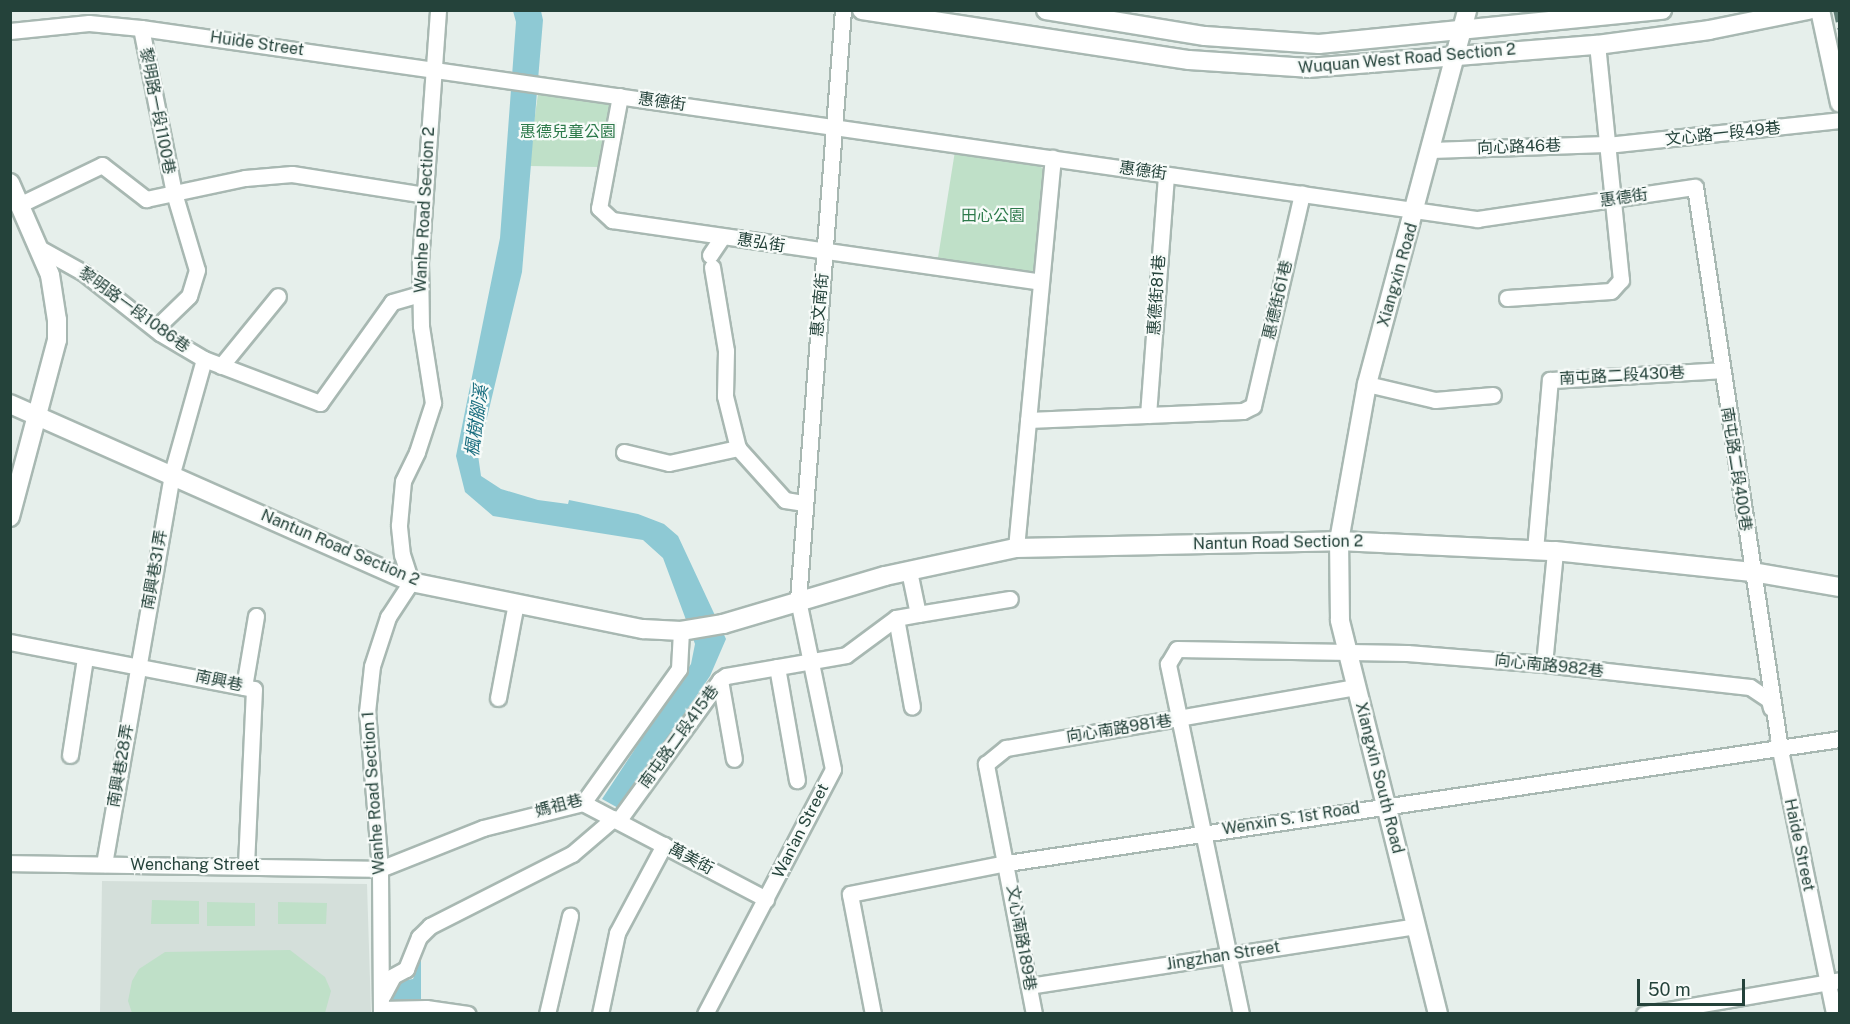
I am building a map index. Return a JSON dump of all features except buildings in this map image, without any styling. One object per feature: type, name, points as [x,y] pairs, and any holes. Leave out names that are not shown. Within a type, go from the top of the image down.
[{"type":"main road","name":"Wuquan West Road Section 2","points":[[862,10],[1254,67],[1308,68],[1455,54],[1597,45],[1709,30],[1808,10]]},
{"type":"main road","name":"Wuquan West Road Section 2","points":[[1046,10],[1280,43],[1319,44],[1662,10]]},
{"type":"main road","name":"Xiangxin Road","points":[[1339,541],[1368,384],[1416,211],[1467,10]]},
{"type":"main road","points":[[1820,10],[1839,104]]},
{"type":"main road","points":[[10,183],[41,249],[50,275],[57,320],[57,340],[10,517]]},
{"type":"main road","name":"Nantun Road Section 2","points":[[10,404],[172,473],[411,582],[643,629],[684,631],[723,624],[798,600],[909,571],[1016,548],[1339,541],[1555,550],[1752,572],[1839,587]]},
{"type":"main road","name":"Xiangxin South Road","points":[[1339,541],[1340,621],[1438,1014]]},
{"type":"street","name":"Wanhe Road Section 2","points":[[411,582],[402,555],[399,525],[403,481],[417,452],[433,402],[420,294],[424,195],[438,10]]},
{"type":"street","name":"惠文南街","points":[[798,600],[803,503],[843,10]]},
{"type":"street","name":"Huide Street","points":[[10,31],[89,23],[141,28],[502,79]]},
{"type":"street","name":"黎明路一段1100巷","points":[[141,28],[174,193]]},
{"type":"street","points":[[1507,298],[1611,291],[1621,280],[1611,200],[1597,45]]},
{"type":"street","name":"惠德街","points":[[502,79],[1477,219],[1695,187]]},
{"type":"street","name":"惠弘街","points":[[620,96],[599,208],[612,220],[824,253],[1041,282]]},
{"type":"street","name":"文心路一段49巷","points":[[1606,144],[1839,120]]},
{"type":"street","name":"向心路46巷","points":[[1431,150],[1606,144]]},
{"type":"street","points":[[1016,548],[1053,158]]},
{"type":"street","name":"黎明路一段1100巷","points":[[21,204],[102,165],[146,199],[245,178],[292,174],[424,195]]},
{"type":"street","name":"惠德街81巷","points":[[1148,415],[1166,175]]},
{"type":"street","name":"南屯路二段400巷","points":[[1695,187],[1780,749]]},
{"type":"street","points":[[155,329],[189,296],[197,270],[174,193]]},
{"type":"street","name":"惠德街61巷","points":[[1148,415],[1243,411],[1253,406],[1302,194]]},
{"type":"street","points":[[722,237],[711,261],[726,351],[725,396],[738,448],[785,500],[803,503]]},
{"type":"street","name":"黎明路一段1086巷","points":[[41,249],[84,273],[155,329],[204,359],[320,403],[392,302],[420,294]]},
{"type":"street","points":[[221,366],[278,296]]},
{"type":"street","name":"南興巷31弄","points":[[139,667],[172,473],[204,359]]},
{"type":"street","name":"南屯路二段430巷","points":[[1535,550],[1550,380],[1722,370]]},
{"type":"street","points":[[1368,384],[1435,400],[1493,395]]},
{"type":"street","points":[[1028,420],[1148,415]]},
{"type":"street","points":[[624,452],[669,463],[738,448]]},
{"type":"street","points":[[1544,664],[1555,550]]},
{"type":"street","points":[[909,571],[918,614]]},
{"type":"street","name":"Wanhe Road Section 1","points":[[383,1008],[380,869],[366,712],[372,666],[388,617],[411,582]]},
{"type":"street","name":"南屯路二段415巷","points":[[383,1008],[393,976],[406,969],[419,937],[430,926],[572,854],[616,819],[720,680],[726,676],[846,655],[896,618],[1010,599]]},
{"type":"street","name":"Wan'an Street","points":[[705,1014],[833,769],[798,600]]},
{"type":"street","points":[[498,698],[516,603]]},
{"type":"street","points":[[244,687],[256,616]]},
{"type":"street","points":[[896,618],[912,707]]},
{"type":"street","name":"媽祖巷","points":[[380,869],[502,821],[585,804],[679,669],[684,631]]},
{"type":"street","name":"南興巷","points":[[10,642],[254,689],[246,865]]},
{"type":"street","name":"向心南路982巷","points":[[1179,719],[1168,664],[1177,649],[1348,651],[1544,664],[1750,687]]},
{"type":"street","points":[[70,755],[85,658]]},
{"type":"street","name":"南興巷28弄","points":[[104,864],[139,667]]},
{"type":"street","points":[[777,667],[797,780]]},
{"type":"street","points":[[720,680],[734,759]]},
{"type":"street","name":"向心南路981巷","points":[[1007,863],[986,764],[1006,748],[1357,687]]},
{"type":"street","name":"Haide Street","points":[[1750,687],[1769,700],[1834,981],[1834,1014]]},
{"type":"street","points":[[1179,719],[1241,1014]]},
{"type":"street","name":"Wenxin S. 1st Road","points":[[873,1014],[850,894],[1007,863],[1386,804],[1839,739]]},
{"type":"street","name":"萬美街","points":[[585,804],[766,899]]},
{"type":"street","points":[[600,1014],[617,933],[664,845]]},
{"type":"street","name":"Wenchang Street","points":[[10,863],[246,865],[380,869]]},
{"type":"street","name":"文心南路189巷","points":[[1007,863],[1034,1014]]},
{"type":"street","points":[[547,1014],[570,916]]},
{"type":"street","name":"Jingzhan Street","points":[[1029,986],[1416,926]]},
{"type":"street","points":[[1644,1014],[1834,981]]},
{"type":"street","points":[[383,1008],[426,1008],[468,1014]]},
{"type":"shaded area","points":[[102,881],[367,884],[371,1013],[100,1014]]},
{"type":"green space","name":"惠德兒童公園","points":[[538,94],[611,103],[600,167],[528,166]]},
{"type":"green space","name":"田心公園","points":[[955,151],[1037,163],[1046,172],[1035,277],[937,264]]},
{"type":"green space","points":[[152,900],[199,901],[199,924],[151,924]]},
{"type":"green space","points":[[207,902],[255,903],[255,926],[207,926]]},
{"type":"green space","points":[[278,902],[327,903],[326,924],[278,924]]},
{"type":"green space","points":[[290,950],[325,977],[331,991],[325,1013],[132,1013],[128,1001],[132,981],[139,969],[165,952]]},
{"type":"water","name":"楓樹腳溪","points":[[513,11],[541,11],[543,20],[522,272],[478,455],[481,476],[501,489],[538,500],[568,504],[569,500],[638,514],[664,524],[678,536],[726,639],[710,676],[620,809],[602,799],[691,664],[695,644],[663,558],[643,540],[493,516],[465,492],[456,456],[500,238],[516,22]]},
{"type":"water","points":[[421,956],[421,1013],[392,1014],[394,982],[413,979]]},
{"type":"railway","points":[[1836,10],[1840,29]]}]
